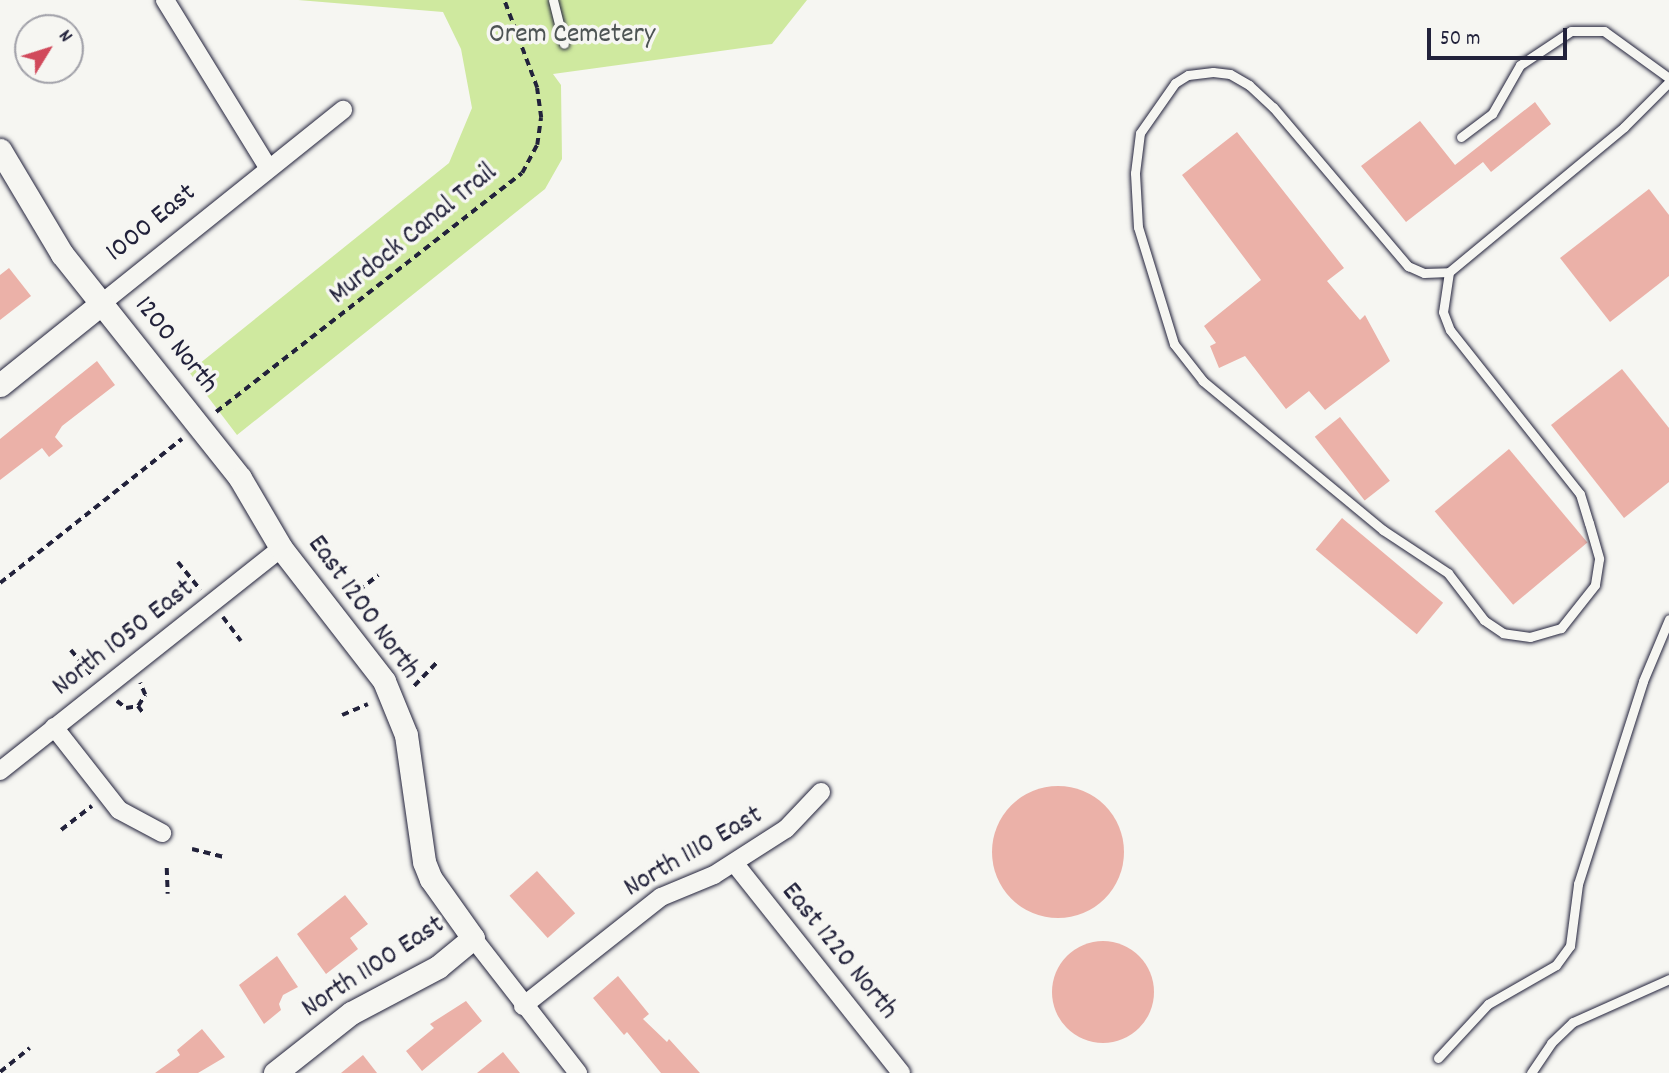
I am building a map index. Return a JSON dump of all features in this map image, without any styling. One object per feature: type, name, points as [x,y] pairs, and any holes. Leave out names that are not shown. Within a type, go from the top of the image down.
[{"type":"street","points":[[165,0],[269,169]]},
{"type":"street","name":"1000 East","points":[[0,385],[342,110]]},
{"type":"street","name":"1200 North","points":[[0,150],[38,220],[200,437]]},
{"type":"street","name":"East 1200 North","points":[[200,437],[240,478],[281,548],[374,666],[394,702],[406,735],[424,862],[431,879],[523,1006],[578,1073]]},
{"type":"street","name":"North 1050 East","points":[[0,771],[281,548]]},
{"type":"street","points":[[54,727],[119,810],[162,833]]},
{"type":"street","name":"North 1110 East","points":[[523,1006],[661,897],[735,864],[786,829],[821,792]]},
{"type":"street","name":"East 1220 North","points":[[735,864],[901,1073]]},
{"type":"street","name":"North 1100 East","points":[[275,1073],[351,1013],[438,967],[473,938]]},
{"type":"lane","points":[[553,0],[564,44]]},
{"type":"lane","points":[[1449,272],[1443,312],[1450,330],[1580,494],[1599,559],[1595,585],[1581,608],[1561,628],[1530,637],[1503,633],[1484,620],[1448,573],[1383,530],[1189,367],[1174,344],[1138,227],[1135,173],[1140,134],[1175,83],[1188,75],[1230,74],[1273,107],[1390,251],[1424,273],[1449,272],[1624,127],[1669,80],[1604,32],[1571,32],[1520,65],[1492,114],[1461,137]]},
{"type":"lane","points":[[1438,1058],[1488,1004],[1556,965],[1570,946],[1578,884],[1643,681],[1669,620]]},
{"type":"lane","points":[[1531,1073],[1551,1043],[1573,1022],[1669,979]]},
{"type":"path","name":"Murdock Canal Trail","points":[[216,412],[522,173],[537,145],[541,118],[531,67],[504,0]]},
{"type":"path","points":[[0,583],[200,437]]},
{"type":"path","points":[[178,562],[201,590]]},
{"type":"path","points":[[349,598],[378,575]]},
{"type":"path","points":[[223,617],[241,641]]},
{"type":"path","points":[[71,650],[93,676]]},
{"type":"path","points":[[414,686],[438,661]]},
{"type":"path","points":[[117,701],[126,708],[138,706],[145,695],[140,683]]},
{"type":"path","points":[[342,715],[368,704]]},
{"type":"path","points":[[138,706],[144,714]]},
{"type":"path","points":[[61,830],[92,806]]},
{"type":"path","points":[[192,849],[223,857]]},
{"type":"path","points":[[167,869],[168,894]]},
{"type":"path","points":[[0,1072],[30,1048]]},
{"type":"green space","name":"Orem Cemetery","points":[[298,0],[807,0],[772,44],[553,74],[561,85],[562,159],[545,189],[237,435],[189,372],[449,163],[472,108],[461,49],[443,12]]},
{"type":"building","points":[[1535,102],[1551,124],[1491,172],[1483,162],[1406,222],[1361,166],[1420,121],[1455,165]]},
{"type":"building","points":[[1237,132],[1344,268],[1327,281],[1360,320],[1365,315],[1390,361],[1325,410],[1309,391],[1286,409],[1245,356],[1219,368],[1210,346],[1216,343],[1204,326],[1261,280],[1182,175]]},
{"type":"building","points":[[1649,189],[1669,215],[1669,276],[1610,322],[1560,258]]},
{"type":"building","points":[[9,268],[31,296],[0,320],[0,275]]},
{"type":"building","points":[[97,361],[115,385],[62,426],[55,437],[63,446],[49,457],[42,448],[0,480],[0,439]]},
{"type":"building","points":[[1622,369],[1669,428],[1669,482],[1624,518],[1551,425]]},
{"type":"building","points":[[1340,417],[1390,481],[1365,501],[1315,437]]},
{"type":"building","points":[[1509,449],[1587,542],[1513,605],[1435,511]]},
{"type":"building","points":[[1342,518],[1443,603],[1417,634],[1316,549]]},
{"type":"building","points":[[1058,786],[1083,791],[1105,805],[1119,827],[1124,852],[1119,877],[1105,899],[1083,913],[1058,918],[1033,913],[1011,899],[997,877],[992,852],[997,827],[1011,805],[1033,791]]},
{"type":"building","points":[[537,871],[575,913],[548,938],[510,896]]},
{"type":"building","points":[[345,895],[368,924],[350,938],[358,949],[326,974],[297,934]]},
{"type":"building","points":[[1103,941],[1123,945],[1139,956],[1150,972],[1154,992],[1150,1012],[1139,1028],[1123,1039],[1103,1043],[1083,1039],[1067,1028],[1056,1012],[1052,992],[1056,972],[1067,956],[1083,945]]},
{"type":"building","points":[[277,956],[298,987],[283,995],[279,1004],[281,1010],[264,1024],[239,985]]},
{"type":"building","points":[[618,976],[649,1014],[643,1019],[667,1042],[669,1039],[700,1073],[661,1073],[627,1032],[624,1035],[593,998]]},
{"type":"building","points":[[466,1001],[482,1021],[422,1071],[406,1051],[434,1028],[430,1024]]},
{"type":"building","points":[[202,1029],[225,1057],[198,1073],[155,1073],[180,1055],[177,1050]]},
{"type":"building","points":[[503,1052],[520,1073],[477,1073]]},
{"type":"building","points":[[363,1055],[377,1073],[341,1073]]}]
